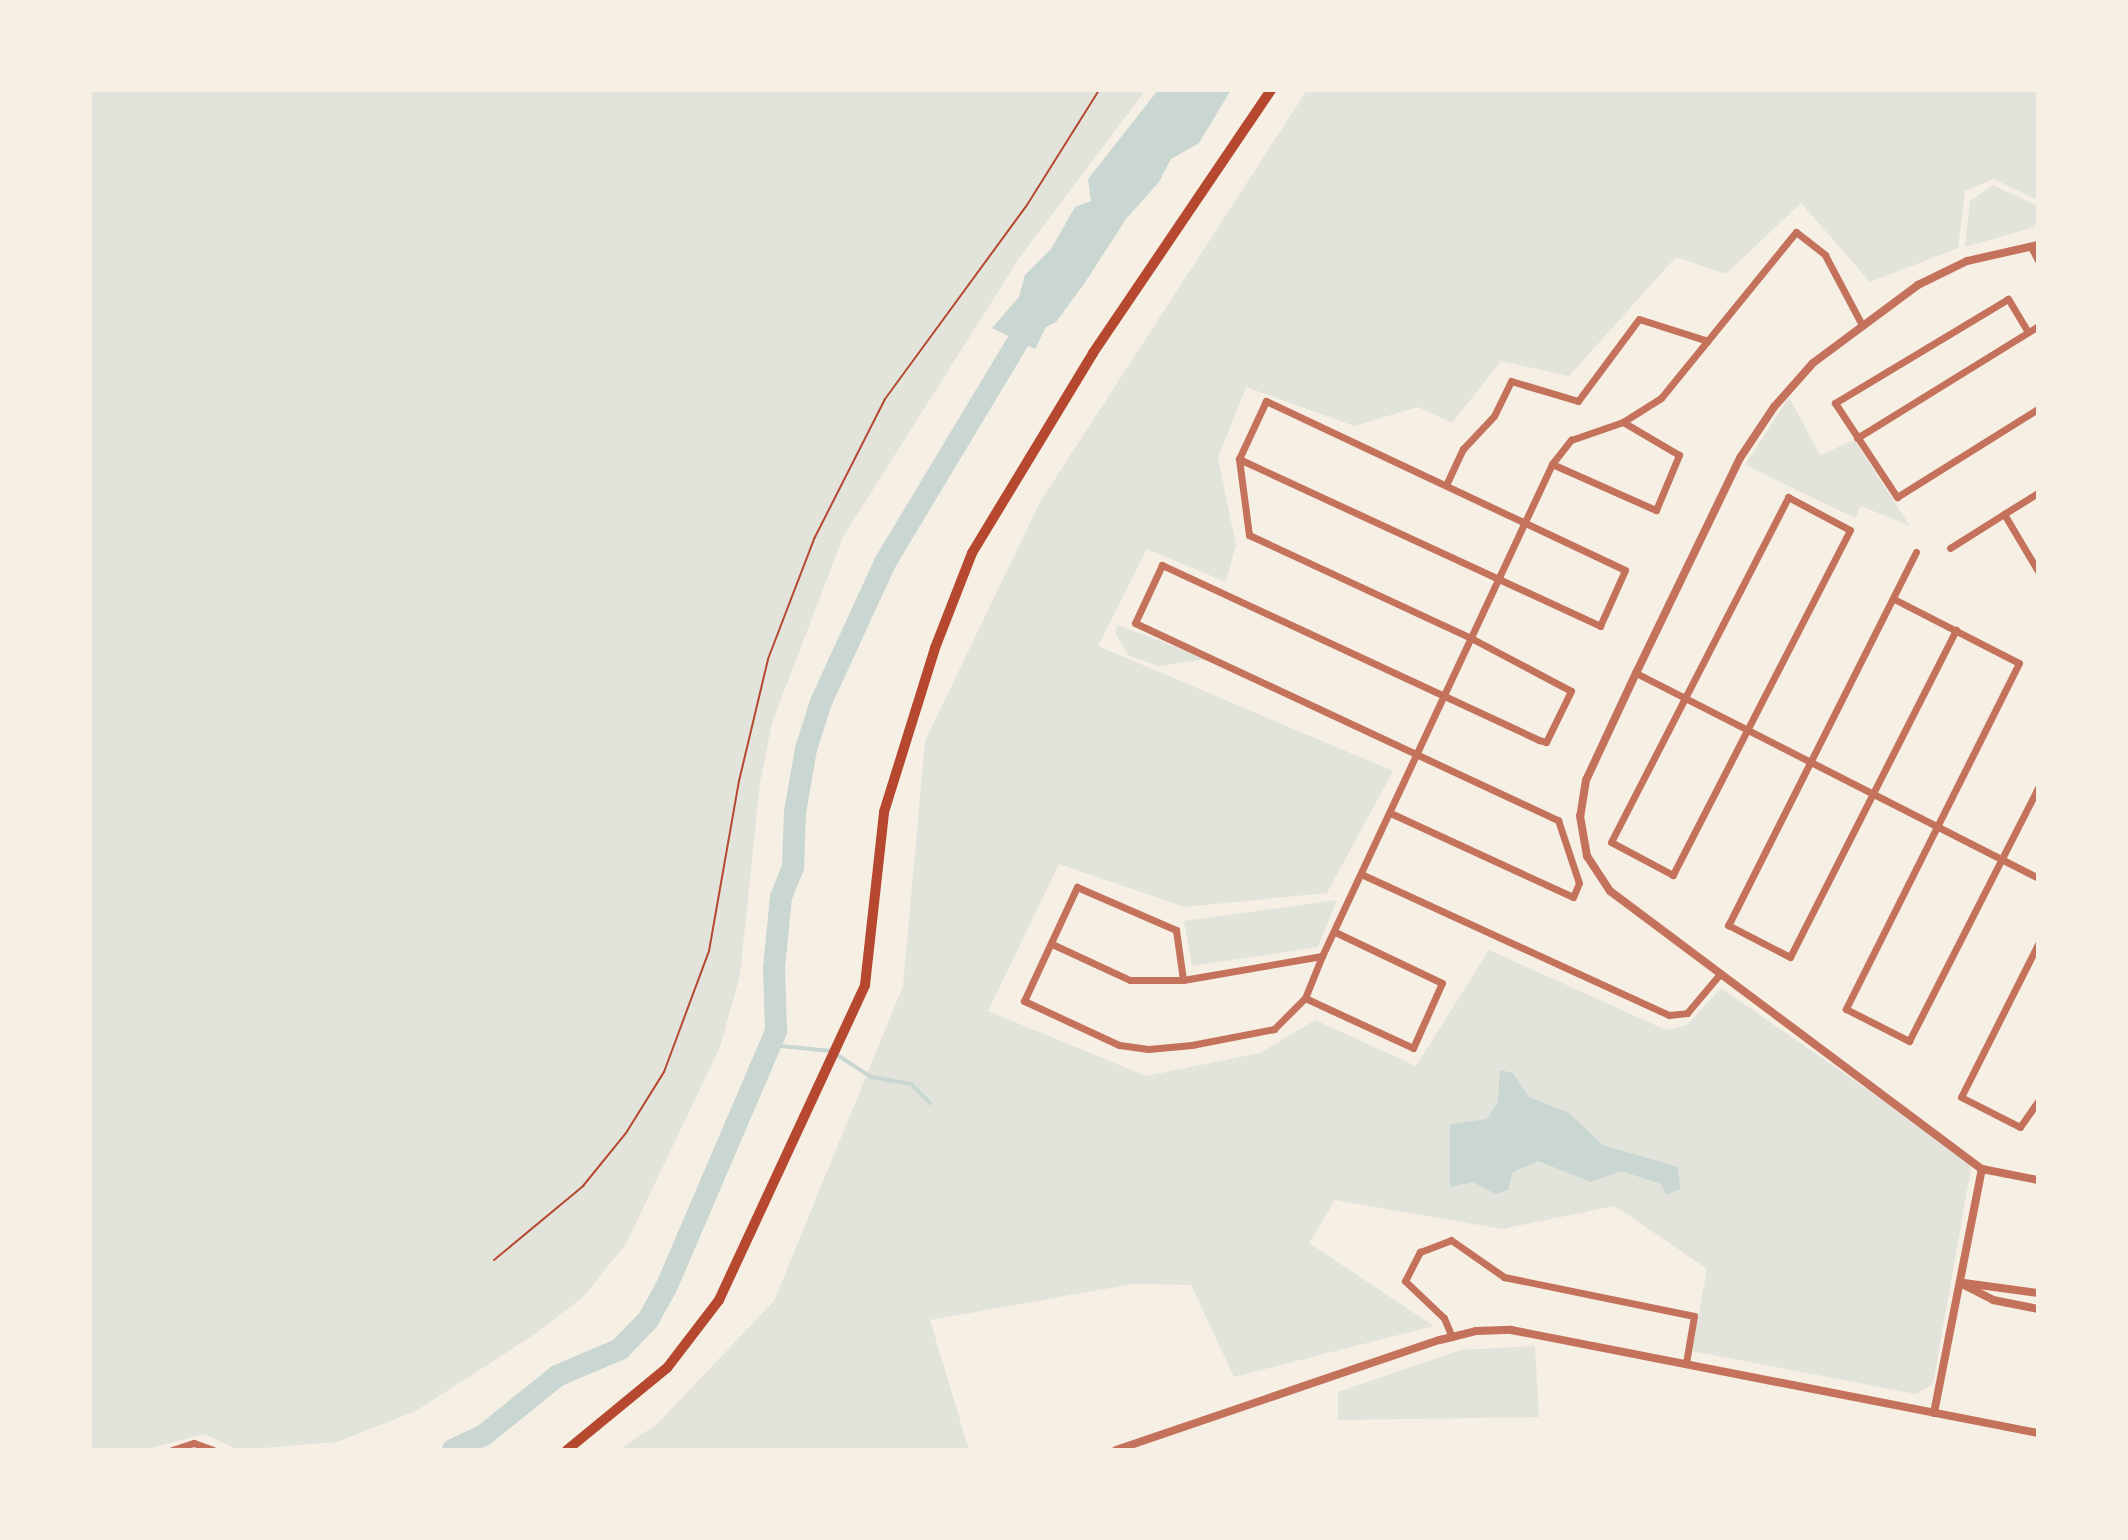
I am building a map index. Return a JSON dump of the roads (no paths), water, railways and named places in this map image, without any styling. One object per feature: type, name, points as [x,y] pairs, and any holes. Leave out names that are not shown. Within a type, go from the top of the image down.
[{"type":"main road","points":[[567,1450],[667,1368],[707,1321],[839,1050],[865,985],[884,812],[935,648],[972,553],[1093,353],[1271,90]]},
{"type":"street","points":[[1183,980],[1176,930],[1077,887],[1024,1001],[1133,1049],[1274,1029],[1305,998],[1552,464],[1571,440],[1623,422],[1661,398],[1796,232],[1825,255],[1862,325]]},
{"type":"street","points":[[2038,260],[2034,246],[1967,261],[1918,285],[1813,363],[1740,458],[1636,673],[1586,780],[1583,843],[1610,891],[1982,1169],[2038,1180]]},
{"type":"street","points":[[2028,332],[2008,299],[1835,403],[1897,497],[2038,409]]},
{"type":"street","points":[[1446,485],[1463,449],[1494,416],[1511,381],[1578,401],[1639,319],[1708,341]]},
{"type":"street","points":[[1857,438],[2038,326]]},
{"type":"street","points":[[1239,459],[1600,626],[1625,570],[1266,401],[1239,459],[1249,535],[1471,638],[1571,691],[1546,742],[1162,565],[1135,623],[1558,820],[1579,883],[1573,897],[1390,813]]},
{"type":"street","points":[[1552,464],[1656,510],[1679,455],[1623,422]]},
{"type":"street","points":[[1950,548],[2038,493]]},
{"type":"street","points":[[1788,497],[1850,530],[1673,875],[1611,842],[1684,697],[1788,497]]},
{"type":"street","points":[[2004,514],[2038,571]]},
{"type":"street","points":[[1916,552],[1728,925],[1790,957],[1956,630]]},
{"type":"street","points":[[1894,599],[2019,663],[1846,1009],[1909,1041],[2038,788]]},
{"type":"street","points":[[1636,673],[2038,878]]},
{"type":"street","points":[[1361,874],[1669,1015],[1687,1013],[1720,974]]},
{"type":"street","points":[[1305,998],[1413,1048],[1424,1024],[1442,983],[1335,932]]},
{"type":"street","points":[[1052,944],[1130,980],[1183,980],[1322,956]]},
{"type":"street","points":[[2038,944],[1961,1097],[2020,1127],[2038,1101]]},
{"type":"street","points":[[1934,1413],[1982,1169]]},
{"type":"street","points":[[1452,1337],[1444,1318],[1405,1281],[1420,1252],[1451,1240],[1504,1277],[1694,1316],[1686,1363]]},
{"type":"street","points":[[1960,1283],[2038,1293]]},
{"type":"street","points":[[1960,1283],[1993,1300],[2038,1309]]},
{"type":"street","points":[[1116,1450],[1452,1337],[1511,1330],[2038,1433]]},
{"type":"street","points":[[172,1450],[194,1443],[213,1450]]},
{"type":"waterway","points":[[453,1450],[484,1435],[557,1376],[620,1349],[648,1320],[666,1288],[776,1031],[774,968],[781,897],[793,867],[795,812],[806,749],[821,702],[886,561],[1033,316]]},
{"type":"waterway","points":[[771,1045],[831,1051],[871,1077],[911,1084],[930,1103]]}]
